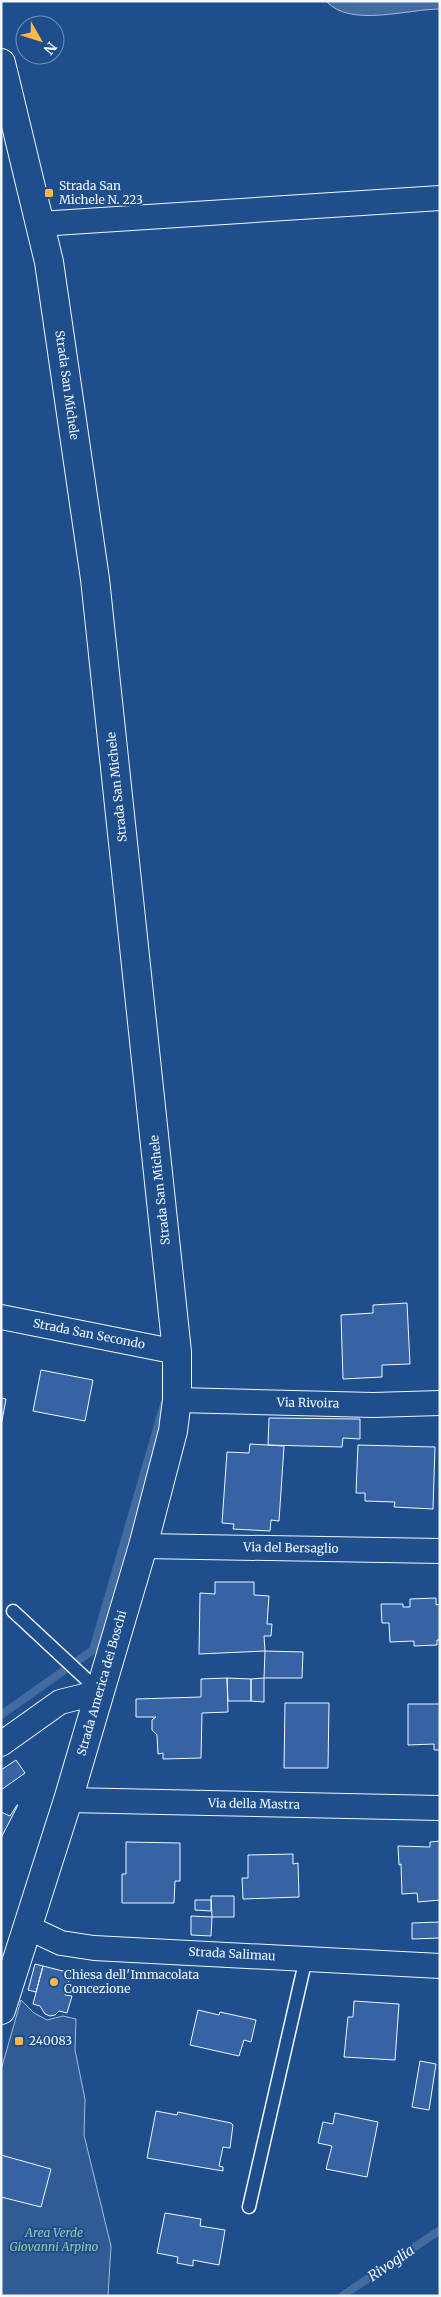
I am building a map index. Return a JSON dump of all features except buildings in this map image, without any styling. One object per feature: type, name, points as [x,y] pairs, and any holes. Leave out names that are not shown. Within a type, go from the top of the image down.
[{"type":"street","name":"Strada San Michele","points":[[1,63],[49,262],[95,579],[177,1352]]},
{"type":"street","points":[[39,224],[440,198]]},
{"type":"street","name":"Strada San Secondo","points":[[1,1317],[177,1352]]},
{"type":"street","name":"Strada America dei Boschi","points":[[1,2010],[68,1800],[143,1546],[173,1431],[177,1400],[177,1352]]},
{"type":"street","name":"Via Rivoira","points":[[177,1400],[373,1405],[440,1402]]},
{"type":"street","name":"Via del Bersaglio","points":[[143,1546],[440,1551]]},
{"type":"street","points":[[1,1744],[60,1702],[100,1692]]},
{"type":"street","name":"Via della Mastra","points":[[68,1800],[440,1808]]},
{"type":"street","name":"Strada Salimau","points":[[27,1927],[61,1943],[94,1948],[440,1966]]},
{"type":"lane","points":[[13,1611],[100,1692]]},
{"type":"lane","points":[[248,2207],[306,1958]]},
{"type":"shaded area","points":[[326,1],[440,1],[440,9],[380,15],[349,14],[336,9]]},
{"type":"shaded area","name":"Area Verde Giovanni Arpino","points":[[21,2000],[34,2013],[47,2020],[63,2016],[76,2019],[75,2050],[85,2099],[84,2135],[111,2246],[108,2296],[1,2296],[1,2070]]},
{"type":"waterway","points":[[1,1715],[93,1650],[164,1404]]},
{"type":"waterway","name":"Rivoglia","points":[[342,2296],[440,2230]]},
{"type":"place","name":"Strada San Michele N. 223","points":[[49,193]]},
{"type":"place","name":"Chiesa dell′Immacolata Concezione","points":[[54,1982]]},
{"type":"place","name":"240083","points":[[19,2041]]}]
